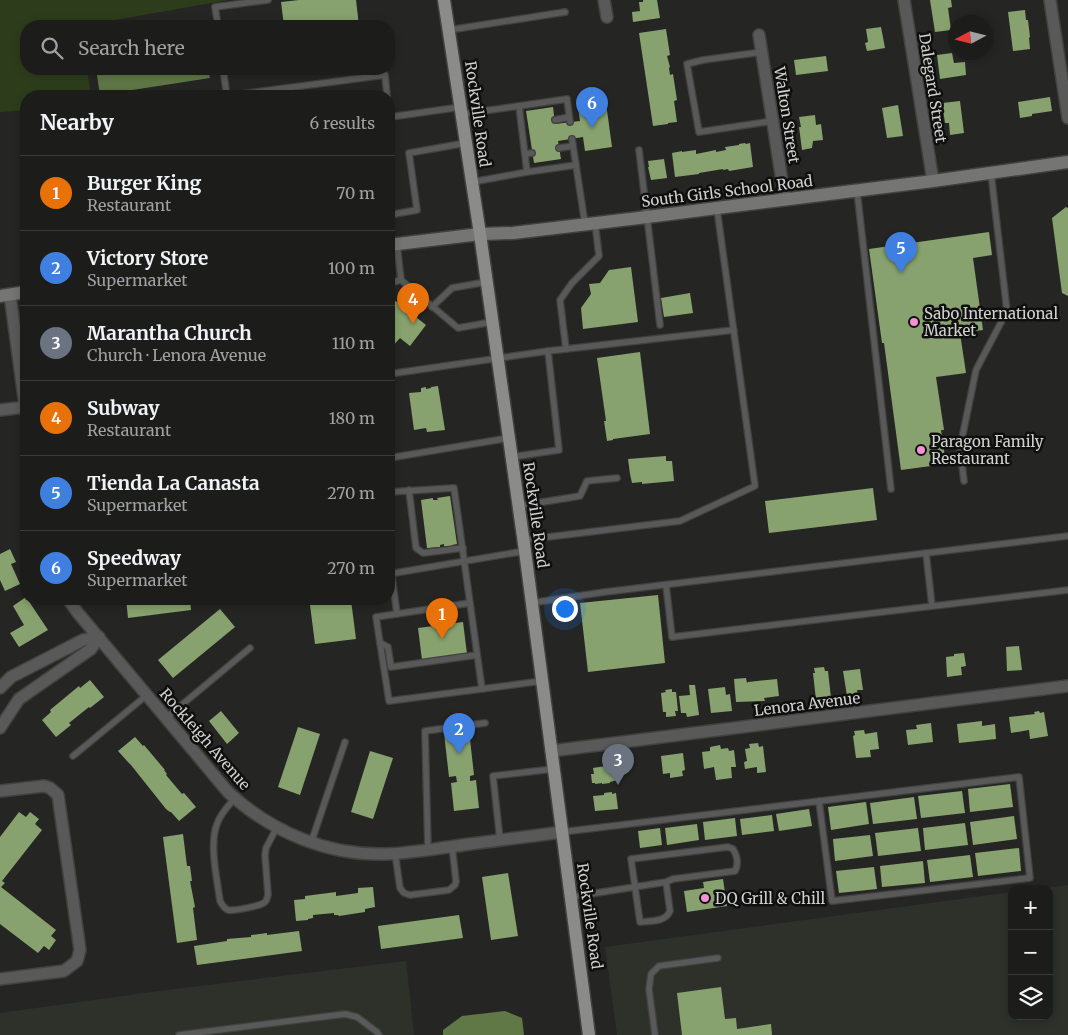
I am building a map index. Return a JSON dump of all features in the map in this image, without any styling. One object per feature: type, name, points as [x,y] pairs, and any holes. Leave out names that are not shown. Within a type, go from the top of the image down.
[{"type":"main road","name":"Rockville Road","points":[[444,0],[509,438],[589,1035]]},
{"type":"main road","name":"South Girls School Road","points":[[395,245],[480,234],[513,233],[647,218],[1068,162]]},
{"type":"main road","points":[[5,295],[20,293]]},
{"type":"street","points":[[604,0],[607,17]]},
{"type":"street","name":"Dalegard Street","points":[[904,0],[933,181]]},
{"type":"street","points":[[1050,0],[1068,118]]},
{"type":"street","name":"Walton Street","points":[[759,34],[785,200]]},
{"type":"street","points":[[5,295],[20,376]]},
{"type":"street","points":[[0,410],[20,409]]},
{"type":"street","name":"Rockleigh Avenue","points":[[73,605],[217,780],[249,810],[286,833],[311,843],[349,852],[395,854],[562,832]]},
{"type":"street","points":[[0,688],[11,677],[83,640],[99,638]]},
{"type":"street","points":[[0,728],[19,699],[90,649],[99,638]]},
{"type":"street","name":"Lenora Avenue","points":[[550,751],[1068,686]]},
{"type":"street","points":[[0,791],[46,786],[52,789],[59,798],[80,950],[77,960],[64,972],[0,979]]},
{"type":"lane","points":[[217,20],[215,7],[268,0]]},
{"type":"lane","points":[[449,30],[565,12]]},
{"type":"lane","points":[[762,52],[687,64],[699,132],[773,121]]},
{"type":"lane","points":[[224,75],[226,90]]},
{"type":"lane","points":[[272,90],[384,75],[387,90]]},
{"type":"lane","points":[[395,117],[518,106],[567,99],[569,120],[555,120]]},
{"type":"lane","points":[[518,106],[527,172]]},
{"type":"lane","points":[[521,125],[528,124]]},
{"type":"lane","points":[[566,349],[560,300],[572,283],[599,256],[576,165],[572,139]]},
{"type":"lane","points":[[395,213],[417,210],[409,153],[466,144]]},
{"type":"lane","points":[[559,148],[573,146]]},
{"type":"lane","points":[[640,150],[660,325]]},
{"type":"lane","points":[[525,154],[532,152]]},
{"type":"lane","points":[[472,182],[576,165]]},
{"type":"lane","points":[[964,481],[960,448],[976,370],[1007,311],[991,173]]},
{"type":"lane","points":[[857,191],[891,489]]},
{"type":"lane","points":[[395,573],[464,561],[524,546],[680,521],[755,486],[717,208]]},
{"type":"lane","points":[[395,254],[401,280],[458,328],[492,322]]},
{"type":"lane","points":[[395,282],[401,280]]},
{"type":"lane","points":[[432,307],[452,288],[486,282]]},
{"type":"lane","points":[[395,373],[548,351],[734,330]]},
{"type":"lane","points":[[511,457],[559,450],[548,351]]},
{"type":"lane","points":[[395,457],[509,438]]},
{"type":"lane","points":[[518,506],[580,496],[587,481],[617,478]]},
{"type":"lane","points":[[395,491],[454,488],[482,689]]},
{"type":"lane","points":[[410,490],[416,548],[423,553],[463,548]]},
{"type":"lane","points":[[531,603],[1068,536]]},
{"type":"lane","points":[[926,553],[932,606]]},
{"type":"lane","points":[[666,585],[672,637],[1068,590]]},
{"type":"lane","points":[[395,603],[397,614]]},
{"type":"lane","points":[[470,603],[376,617],[389,701],[542,681]]},
{"type":"lane","points":[[380,643],[388,647],[391,667],[477,655]]},
{"type":"lane","points":[[166,718],[250,648]]},
{"type":"lane","points":[[73,756],[146,695]]},
{"type":"lane","points":[[428,850],[425,731],[485,723]]},
{"type":"lane","points":[[311,843],[345,742]]},
{"type":"lane","points":[[500,840],[493,776],[553,769]]},
{"type":"lane","points":[[562,832],[1019,776],[1030,878],[832,902],[819,801]]},
{"type":"lane","points":[[235,798],[217,822],[213,841],[220,901],[221,905],[225,908],[232,910],[258,906],[267,899],[264,856],[276,827]]},
{"type":"lane","points":[[395,854],[400,888],[404,893],[410,895],[449,890],[455,885],[456,881],[452,846]]},
{"type":"lane","points":[[570,897],[634,887],[666,882],[673,879],[735,871],[737,862],[734,851],[728,847],[631,859],[634,887],[640,922],[658,920],[669,915],[666,882]]},
{"type":"lane","points":[[655,1035],[649,989],[651,974],[659,966],[718,958]]},
{"type":"lane","points":[[179,1035],[345,1014],[357,1017],[378,1032],[379,1035]]},
{"type":"shaded area","points":[[0,0],[228,0],[115,20],[20,20],[20,75],[88,75],[90,90],[20,90],[20,110],[0,112]]},
{"type":"shaded area","points":[[97,75],[209,75],[210,78],[132,90],[99,90]]},
{"type":"shaded area","points":[[1068,885],[1068,1035],[617,1035],[605,947],[1008,893],[1008,1020],[1053,1020],[1053,887]]},
{"type":"shaded area","points":[[406,961],[414,1035],[0,1035],[0,1013],[166,990]]},
{"type":"shaded area","points":[[505,1011],[522,1018],[524,1035],[443,1035],[443,1030],[462,1016]]},
{"type":"building","points":[[299,0],[356,0],[358,20],[283,20],[281,2]]},
{"type":"building","points":[[643,0],[657,0],[660,18],[633,22],[632,12],[640,11],[639,2],[643,2]]},
{"type":"building","points":[[930,0],[951,0],[952,7],[948,8],[948,30],[935,32]]},
{"type":"building","points":[[1025,10],[1026,20],[1028,20],[1030,49],[1013,51],[1008,12]]},
{"type":"building","points":[[881,27],[885,48],[867,51],[865,43],[868,42],[866,29]]},
{"type":"building","points":[[666,29],[670,55],[667,56],[670,75],[673,74],[677,100],[674,101],[677,122],[653,126],[639,33]]},
{"type":"building","points":[[948,54],[948,60],[953,60],[954,63],[965,62],[966,75],[940,79],[937,55]]},
{"type":"building","points":[[826,56],[828,71],[796,75],[794,60]]},
{"type":"building","points":[[1050,97],[1052,111],[1020,118],[1018,102]]},
{"type":"building","points":[[960,101],[964,133],[950,135],[949,123],[945,123],[942,103]]},
{"type":"building","points":[[606,103],[612,147],[585,151],[583,137],[558,141],[561,159],[534,163],[526,111],[553,107],[555,124],[580,121],[578,107]]},
{"type":"building","points":[[898,105],[903,136],[887,138],[882,108]]},
{"type":"building","points":[[815,115],[816,125],[821,124],[823,140],[813,141],[812,148],[802,150],[799,117]]},
{"type":"building","points":[[750,143],[753,167],[729,171],[728,169],[723,169],[675,177],[672,153],[696,150],[696,154],[716,150],[716,152],[726,150],[725,147]]},
{"type":"building","points":[[664,159],[667,178],[651,180],[648,161]]},
{"type":"building","points":[[1066,207],[1068,208],[1068,296],[1062,293],[1052,218]]},
{"type":"building","points":[[989,232],[992,255],[973,258],[983,330],[960,333],[966,373],[936,377],[944,430],[941,430],[946,464],[901,470],[869,249]]},
{"type":"building","points":[[631,267],[638,322],[583,329],[581,308],[591,294],[589,284],[600,283],[609,270]]},
{"type":"building","points":[[690,293],[693,313],[664,317],[661,298]]},
{"type":"building","points":[[395,301],[426,325],[410,346],[400,338],[395,344]]},
{"type":"building","points":[[640,352],[650,434],[607,441],[597,358]]},
{"type":"building","points":[[438,386],[445,430],[427,432],[426,428],[414,430],[409,393],[421,392],[421,388],[426,387],[426,389]]},
{"type":"building","points":[[666,456],[666,461],[672,461],[674,481],[632,483],[628,459]]},
{"type":"building","points":[[873,488],[877,520],[769,533],[765,501]]},
{"type":"building","points":[[450,496],[457,544],[447,548],[444,544],[440,545],[440,547],[427,548],[421,500],[433,498],[433,500],[438,500],[437,498]]},
{"type":"building","points":[[10,549],[16,562],[11,564],[20,584],[5,591],[0,580],[0,554]]},
{"type":"building","points":[[658,595],[665,663],[588,672],[580,603]]},
{"type":"building","points":[[20,601],[20,605],[31,605],[48,630],[19,647],[10,633],[24,625],[13,606]]},
{"type":"building","points":[[127,605],[191,605],[191,610],[128,618]]},
{"type":"building","points":[[310,605],[352,605],[356,639],[315,644]]},
{"type":"building","points":[[220,609],[235,627],[173,678],[158,660]]},
{"type":"building","points":[[463,622],[467,654],[422,660],[418,628]]},
{"type":"building","points":[[1019,646],[1022,670],[1007,671],[1006,647]]},
{"type":"building","points":[[964,653],[966,666],[961,667],[962,675],[947,677],[946,657]]},
{"type":"building","points":[[824,667],[825,671],[828,671],[831,698],[816,700],[814,668]]},
{"type":"building","points":[[860,669],[863,690],[857,690],[858,695],[847,696],[843,671]]},
{"type":"building","points":[[746,678],[747,683],[777,679],[779,696],[764,698],[765,701],[736,702],[734,679]]},
{"type":"building","points":[[90,680],[104,697],[69,723],[71,725],[56,737],[42,720],[51,712],[50,710],[79,686],[80,688]]},
{"type":"building","points":[[689,685],[695,685],[699,715],[687,717],[686,713],[681,713],[679,696],[690,695]]},
{"type":"building","points":[[725,687],[726,695],[730,694],[732,711],[711,713],[708,689]]},
{"type":"building","points":[[672,689],[672,692],[676,692],[678,711],[675,711],[676,716],[666,717],[666,712],[663,712],[661,693]]},
{"type":"building","points":[[221,711],[239,733],[227,744],[209,721]]},
{"type":"building","points":[[1039,711],[1040,713],[1044,712],[1048,736],[1030,739],[1029,730],[1011,733],[1009,717],[1035,714],[1034,712]]},
{"type":"building","points":[[982,721],[982,726],[995,724],[996,739],[959,743],[957,724]]},
{"type":"building","points":[[931,723],[933,742],[908,745],[906,730],[917,729],[916,725]]},
{"type":"building","points":[[298,727],[320,734],[300,795],[278,787]]},
{"type":"building","points":[[469,730],[474,775],[470,776],[470,781],[476,780],[479,808],[454,811],[451,783],[457,782],[456,776],[449,777],[444,733]]},
{"type":"building","points":[[864,730],[865,734],[877,732],[879,749],[870,750],[871,757],[856,758],[854,731]]},
{"type":"building","points":[[135,737],[165,770],[166,775],[182,794],[184,793],[196,807],[179,821],[166,809],[118,751]]},
{"type":"building","points":[[758,743],[759,747],[763,746],[766,772],[757,773],[757,767],[745,769],[744,762],[747,761],[745,749],[750,748],[749,744]]},
{"type":"building","points":[[720,745],[721,749],[728,748],[729,751],[734,750],[736,767],[731,767],[732,778],[716,780],[714,767],[704,769],[702,752],[710,751],[710,747]]},
{"type":"building","points":[[370,751],[393,758],[373,819],[351,812]]},
{"type":"building","points":[[683,753],[685,770],[682,771],[683,776],[670,778],[670,773],[663,774],[661,756]]},
{"type":"building","points":[[612,765],[613,768],[619,767],[620,775],[617,775],[618,780],[602,784],[592,783],[591,774],[594,774],[593,768]]},
{"type":"building","points":[[1010,784],[1013,807],[970,812],[968,789]]},
{"type":"building","points":[[962,791],[965,813],[921,818],[918,796]]},
{"type":"building","points":[[612,792],[612,794],[616,793],[618,809],[595,811],[593,796]]},
{"type":"building","points":[[914,797],[917,819],[873,824],[870,803]]},
{"type":"building","points":[[866,802],[869,824],[831,830],[828,807]]},
{"type":"building","points":[[809,809],[812,826],[779,831],[776,814]]},
{"type":"building","points":[[19,812],[26,817],[30,812],[39,819],[35,824],[42,830],[2,881],[5,883],[1,887],[56,930],[51,936],[56,940],[49,950],[44,946],[38,953],[0,924],[0,837]]},
{"type":"building","points":[[772,815],[774,831],[742,835],[740,819]]},
{"type":"building","points":[[1014,816],[1017,839],[973,845],[970,822]]},
{"type":"building","points":[[735,818],[737,836],[705,840],[703,822]]},
{"type":"building","points":[[965,823],[968,845],[925,850],[923,828]]},
{"type":"building","points":[[697,824],[699,840],[667,845],[665,828]]},
{"type":"building","points":[[660,828],[662,845],[640,848],[638,831]]},
{"type":"building","points":[[918,828],[921,851],[878,856],[875,833]]},
{"type":"building","points":[[183,834],[187,866],[190,866],[192,881],[190,881],[195,907],[193,908],[197,940],[177,943],[163,837]]},
{"type":"building","points":[[870,835],[873,856],[835,861],[833,839]]},
{"type":"building","points":[[1019,848],[1021,871],[978,876],[975,853]]},
{"type":"building","points":[[970,855],[973,877],[930,882],[927,860]]},
{"type":"building","points":[[923,861],[925,883],[882,887],[880,866]]},
{"type":"building","points":[[874,867],[877,889],[839,893],[836,871]]},
{"type":"building","points":[[508,873],[518,936],[491,940],[482,877]]},
{"type":"building","name":"DQ Grill & Chill","points":[[723,879],[727,906],[687,912],[684,891],[704,888],[703,882]]},
{"type":"building","points":[[373,887],[375,907],[365,909],[365,912],[339,916],[334,915],[334,913],[313,915],[313,918],[308,920],[296,921],[294,900],[305,899],[305,896],[336,892],[336,896],[358,893],[358,888]]},
{"type":"building","points":[[459,915],[463,938],[381,949],[378,926]]},
{"type":"building","points":[[299,931],[302,951],[197,965],[194,946],[227,941],[227,939],[251,937],[251,935]]},
{"type":"building","points":[[721,987],[725,1019],[736,1018],[737,1029],[771,1024],[772,1035],[682,1035],[677,993]]},
{"type":"place","name":"Speedway","points":[[592,128]]},
{"type":"place","name":"Tienda La Canasta","points":[[901,273]]},
{"type":"place","name":"Sabo International Market","points":[[914,322]]},
{"type":"place","name":"Subway","points":[[413,324]]},
{"type":"place","name":"Paragon Family Restaurant","points":[[921,450]]},
{"type":"place","name":"Burger King","points":[[442,639]]},
{"type":"place","name":"Victory Store","points":[[459,754]]},
{"type":"place","name":"Marantha Church","points":[[618,785]]},
{"type":"place","name":"DQ Grill & Chill","points":[[705,898]]}]
